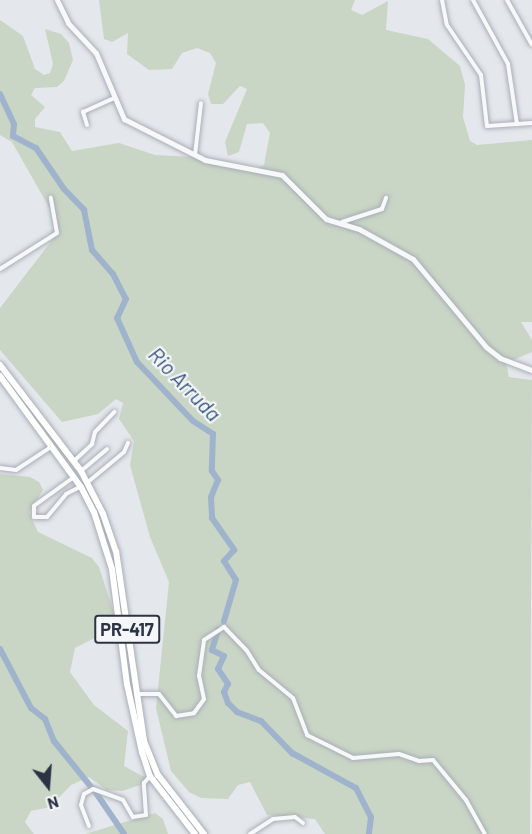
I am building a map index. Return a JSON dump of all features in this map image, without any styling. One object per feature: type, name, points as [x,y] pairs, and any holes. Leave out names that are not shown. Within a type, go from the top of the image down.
[{"type":"main road","name":"PR-417","points":[[0,365],[88,482],[116,551],[144,741],[153,764],[178,805],[204,834]]},
{"type":"main road","name":"PR-417","points":[[0,376],[81,487],[102,531],[110,560],[134,724],[150,776],[195,834]]},
{"type":"street","points":[[57,0],[68,23],[96,53],[124,119],[195,156],[282,175],[296,186],[317,213],[342,222],[413,259],[486,347],[500,358],[532,370]]},
{"type":"street","points":[[442,0],[447,25],[481,75],[487,126],[532,123]]},
{"type":"street","points":[[473,0],[508,64],[518,124]]},
{"type":"street","points":[[507,0],[532,45]]},
{"type":"street","points":[[87,125],[83,112],[114,98]]},
{"type":"street","points":[[195,156],[201,103]]},
{"type":"street","points":[[0,269],[57,233],[51,198]]},
{"type":"street","points":[[342,222],[382,209],[386,198]]},
{"type":"street","points":[[74,461],[92,444],[95,432],[114,412]]},
{"type":"street","points":[[88,482],[124,452],[128,443]]},
{"type":"street","points":[[0,468],[16,470],[52,446]]},
{"type":"street","points":[[81,471],[107,449]]},
{"type":"street","points":[[74,477],[37,502],[32,508],[33,518],[47,517],[66,494],[81,487]]},
{"type":"street","points":[[136,694],[159,694],[176,716],[194,713],[204,699],[199,676],[204,640],[224,627],[248,651],[259,670],[293,698],[307,735],[353,758],[399,753],[419,761],[434,760],[466,800],[485,834]]},
{"type":"street","points":[[89,826],[81,805],[84,794],[93,789],[123,800],[133,817],[146,816],[144,783],[150,776]]},
{"type":"street","points":[[250,834],[273,819],[295,818],[303,823]]},
{"type":"green space","points":[[99,0],[355,0],[351,10],[362,15],[388,1],[386,30],[428,39],[460,66],[465,85],[463,117],[470,141],[477,145],[532,140],[532,322],[521,322],[532,340],[532,352],[506,363],[509,377],[532,380],[530,834],[325,834],[315,819],[267,815],[250,782],[238,785],[228,799],[201,798],[189,792],[171,771],[156,708],[169,582],[150,537],[130,465],[134,441],[119,419],[123,403],[116,399],[98,414],[62,422],[0,350],[0,308],[56,235],[54,216],[12,142],[0,135],[0,20],[23,36],[35,69],[44,75],[50,73],[53,64],[45,29],[61,34],[69,43],[73,60],[64,81],[57,87],[35,88],[31,95],[45,107],[35,119],[35,127],[60,132],[72,151],[119,143],[155,155],[193,157],[252,171],[264,165],[270,133],[263,123],[247,124],[239,152],[228,156],[225,142],[247,89],[240,86],[223,104],[211,104],[208,94],[216,63],[210,53],[197,48],[182,53],[172,69],[149,70],[127,54],[128,33],[112,42],[104,39]]},
{"type":"green space","points":[[0,474],[30,477],[39,482],[43,490],[29,512],[38,532],[92,558],[99,567],[118,626],[75,648],[70,672],[94,705],[128,731],[124,766],[146,778],[143,784],[122,791],[107,790],[89,777],[71,785],[50,807],[31,811],[25,822],[34,834],[0,834]]},
{"type":"green space","points":[[155,813],[163,819],[168,834],[85,834]]},
{"type":"waterway","name":"Rio Arruda","points":[[0,94],[14,124],[13,136],[36,148],[64,189],[84,210],[92,250],[113,274],[126,299],[117,318],[137,362],[193,421],[213,434],[212,471],[218,480],[211,497],[212,518],[234,550],[224,561],[236,580],[224,621]]},
{"type":"waterway","name":"Rio Arruda","points":[[218,630],[212,650],[224,656],[218,669],[228,684],[224,692],[228,703],[237,712],[261,721],[292,753],[356,788],[371,817],[369,834]]},
{"type":"waterway","points":[[0,649],[31,708],[45,719],[54,741],[91,787]]},
{"type":"waterway","points":[[94,790],[124,834]]}]
